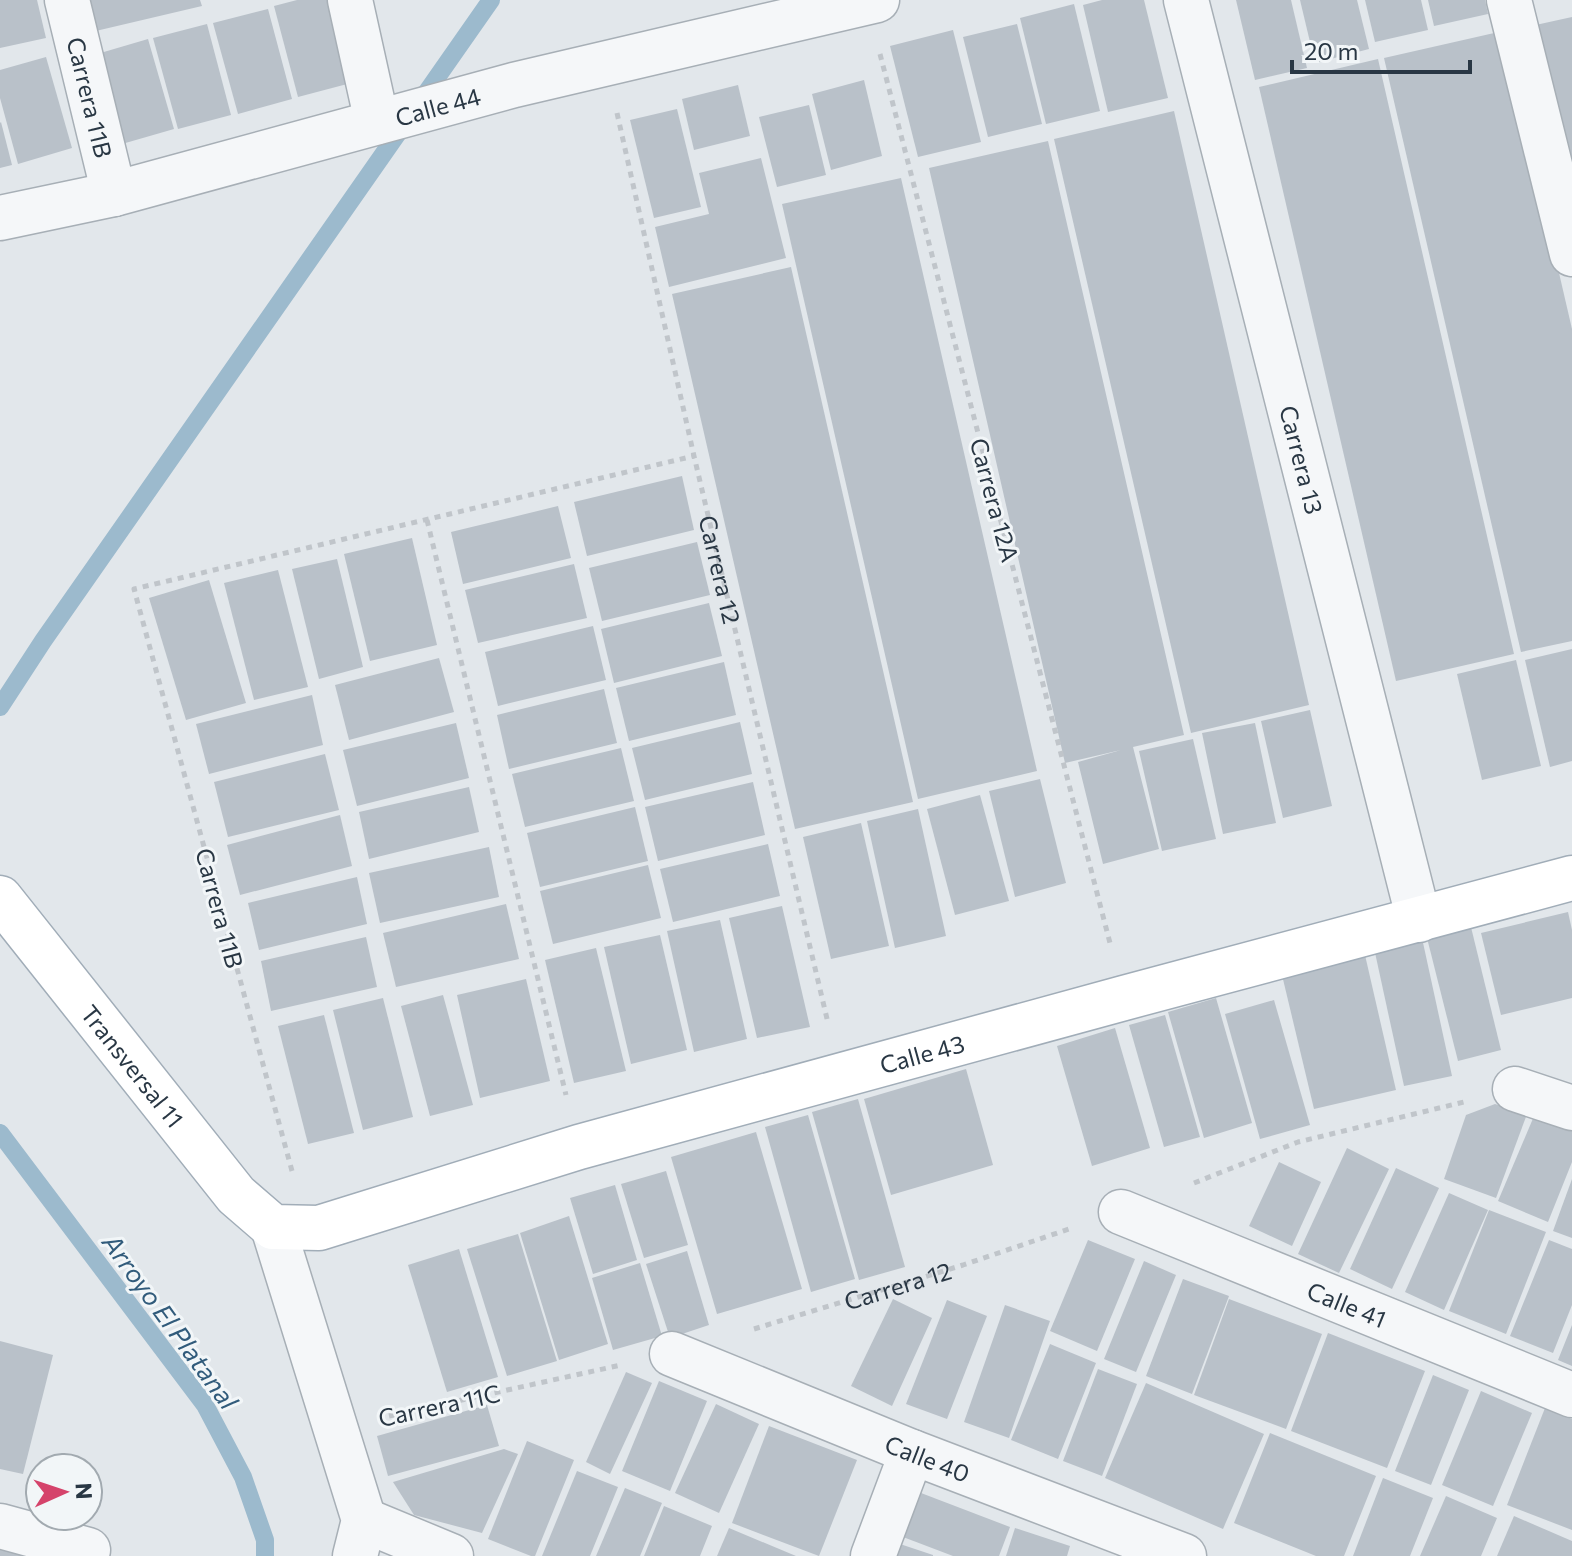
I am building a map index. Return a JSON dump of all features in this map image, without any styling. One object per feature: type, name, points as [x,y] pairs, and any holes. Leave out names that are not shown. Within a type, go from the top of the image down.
[{"type":"main road","name":"Calle 43","points":[[290,1227],[319,1228],[579,1147],[1572,878]]},
{"type":"main road","name":"Transversal 11","points":[[0,898],[236,1195],[290,1227]]},
{"type":"street","name":"Carrera 11B","points":[[67,0],[114,194]]},
{"type":"street","points":[[350,0],[377,122]]},
{"type":"street","name":"Carrera 13","points":[[1186,0],[1419,920]]},
{"type":"street","points":[[1509,0],[1572,254]]},
{"type":"street","name":"Calle 44","points":[[0,218],[114,194],[514,85],[872,1]]},
{"type":"street","points":[[1515,1089],[1572,1108]]},
{"type":"street","name":"Calle 41","points":[[1121,1212],[1572,1395]]},
{"type":"street","points":[[290,1227],[359,1538],[451,1556]]},
{"type":"street","name":"Calle 40","points":[[672,1354],[912,1452],[1184,1556]]},
{"type":"street","points":[[873,1556],[912,1452]]},
{"type":"street","points":[[0,1526],[88,1550]]},
{"type":"path","name":"Carrera 12A","points":[[872,1],[1124,998]]},
{"type":"path","name":"Carrera 12","points":[[606,63],[694,456],[840,1075]]},
{"type":"path","points":[[579,1147],[427,520],[694,456]]},
{"type":"path","name":"Carrera 11B","points":[[290,1227],[134,589],[427,520]]},
{"type":"path","points":[[1121,1212],[1298,1142],[1515,1089]]},
{"type":"path","name":"Carrera 12","points":[[672,1354],[963,1265],[1121,1212]]},
{"type":"path","name":"Carrera 11C","points":[[336,1428],[672,1354]]},
{"type":"building","points":[[0,0],[37,0],[46,38],[0,48]]},
{"type":"building","points":[[75,0],[200,0],[202,6],[83,34]]},
{"type":"building","points":[[297,0],[329,0],[351,83],[298,97],[274,6]]},
{"type":"building","points":[[1102,0],[1144,0],[1168,98],[1108,112],[1083,5]]},
{"type":"building","points":[[1236,0],[1291,0],[1307,68],[1255,80]]},
{"type":"building","points":[[1300,0],[1357,0],[1369,49],[1315,63]]},
{"type":"building","points":[[1365,0],[1421,0],[1428,30],[1375,42]]},
{"type":"building","points":[[1428,0],[1485,0],[1488,14],[1434,26]]},
{"type":"building","points":[[1074,4],[1100,111],[1046,124],[1020,18]]},
{"type":"building","points":[[268,9],[292,99],[238,114],[213,23]]},
{"type":"building","points":[[1572,17],[1572,195],[1531,26]]},
{"type":"building","points":[[207,24],[231,115],[178,129],[153,38]]},
{"type":"building","points":[[1017,24],[1042,124],[988,137],[963,37]]},
{"type":"building","points":[[953,30],[981,142],[918,157],[890,46]]},
{"type":"building","points":[[1503,31],[1572,329],[1572,641],[1521,652],[1384,58]]},
{"type":"building","points":[[148,39],[174,129],[122,144],[97,54]]},
{"type":"building","points":[[46,57],[72,148],[18,164],[0,98],[0,70]]},
{"type":"building","points":[[1378,59],[1514,654],[1396,681],[1259,87]]},
{"type":"building","points":[[864,80],[882,156],[831,170],[812,94]]},
{"type":"building","points":[[738,85],[750,136],[694,150],[682,99]]},
{"type":"building","points":[[809,105],[826,175],[777,187],[759,117]]},
{"type":"building","points":[[677,109],[701,207],[654,218],[630,120]]},
{"type":"building","points":[[1174,111],[1309,705],[1191,733],[1054,139]]},
{"type":"building","points":[[0,123],[12,165],[0,168]]},
{"type":"building","points":[[1048,141],[1184,735],[1133,747],[1159,849],[1103,864],[1078,762],[1121,750],[1065,763],[929,168]]},
{"type":"building","points":[[761,158],[786,258],[669,287],[655,227],[709,214],[699,173]]},
{"type":"building","points":[[901,178],[1037,771],[918,799],[782,204]]},
{"type":"building","points":[[791,267],[913,802],[795,829],[672,294]]},
{"type":"building","points":[[682,476],[694,530],[587,556],[574,502]]},
{"type":"building","points":[[558,506],[571,558],[463,584],[451,532]]},
{"type":"building","points":[[412,538],[437,645],[370,661],[344,554]]},
{"type":"building","points":[[697,542],[710,595],[602,621],[589,568]]},
{"type":"building","points":[[337,559],[363,667],[319,679],[292,569]]},
{"type":"building","points":[[574,564],[587,618],[478,643],[465,590]]},
{"type":"building","points":[[278,570],[308,687],[254,700],[224,583]]},
{"type":"building","points":[[209,580],[246,703],[186,720],[149,598]]},
{"type":"building","points":[[709,603],[722,656],[614,683],[601,629]]},
{"type":"building","points":[[593,626],[606,680],[498,706],[485,652]]},
{"type":"building","points":[[1572,649],[1572,761],[1550,767],[1525,660]]},
{"type":"building","points":[[439,658],[454,712],[349,740],[335,685]]},
{"type":"building","points":[[1516,660],[1541,766],[1482,780],[1457,674]]},
{"type":"building","points":[[724,662],[736,715],[629,741],[616,688]]},
{"type":"building","points":[[604,689],[617,743],[509,769],[497,715]]},
{"type":"building","points":[[312,695],[323,745],[209,774],[196,724]]},
{"type":"building","points":[[1310,710],[1332,806],[1283,818],[1261,721]]},
{"type":"building","points":[[740,722],[752,774],[645,800],[632,748]]},
{"type":"building","points":[[456,723],[469,778],[357,806],[343,750]]},
{"type":"building","points":[[1255,723],[1276,823],[1223,834],[1202,733]]},
{"type":"building","points":[[1193,739],[1216,839],[1162,851],[1139,751]]},
{"type":"building","points":[[621,748],[634,801],[525,827],[512,774]]},
{"type":"building","points":[[325,754],[339,810],[228,837],[214,782]]},
{"type":"building","points":[[1040,779],[1066,883],[1015,897],[989,791]]},
{"type":"building","points":[[753,782],[765,835],[658,861],[645,807]]},
{"type":"building","points":[[469,787],[479,832],[369,859],[359,812]]},
{"type":"building","points":[[980,795],[1009,901],[955,915],[927,809]]},
{"type":"building","points":[[635,807],[648,861],[540,887],[527,833]]},
{"type":"building","points":[[918,809],[946,936],[895,948],[867,821]]},
{"type":"building","points":[[340,815],[352,866],[240,895],[227,845]]},
{"type":"building","points":[[861,823],[889,946],[831,959],[803,837]]},
{"type":"building","points":[[768,844],[780,896],[673,922],[660,869]]},
{"type":"building","points":[[489,847],[499,897],[380,923],[369,873]]},
{"type":"building","points":[[648,865],[661,918],[553,944],[540,891]]},
{"type":"building","points":[[357,877],[367,924],[259,950],[248,903]]},
{"type":"building","points":[[506,904],[519,959],[396,987],[383,933]]},
{"type":"building","points":[[782,906],[810,1027],[757,1038],[729,918]]},
{"type":"building","points":[[1568,912],[1572,930],[1572,998],[1501,1015],[1481,933]]},
{"type":"building","points":[[720,920],[747,1039],[694,1052],[667,931]]},
{"type":"building","points":[[1470,923],[1501,1050],[1458,1061],[1426,934]]},
{"type":"building","points":[[660,935],[687,1050],[631,1064],[604,947]]},
{"type":"building","points":[[366,937],[377,987],[271,1011],[261,961]]},
{"type":"building","points":[[1422,938],[1452,1076],[1404,1086],[1374,948]]},
{"type":"building","points":[[596,948],[626,1071],[574,1083],[545,960]]},
{"type":"building","points":[[1365,955],[1396,1090],[1314,1109],[1282,975]]},
{"type":"building","points":[[526,979],[550,1081],[480,1098],[457,995]]},
{"type":"building","points":[[443,995],[473,1105],[430,1116],[401,1006]]},
{"type":"building","points":[[383,998],[413,1117],[363,1130],[333,1010]]},
{"type":"building","points":[[1216,998],[1252,1123],[1204,1138],[1168,1012]]},
{"type":"building","points":[[1274,1000],[1310,1125],[1260,1139],[1225,1014]]},
{"type":"building","points":[[324,1015],[354,1133],[308,1144],[278,1026]]},
{"type":"building","points":[[1165,1015],[1200,1137],[1164,1147],[1129,1025]]},
{"type":"building","points":[[1115,1028],[1150,1148],[1092,1166],[1057,1046]]},
{"type":"building","points":[[966,1069],[993,1165],[891,1195],[864,1099]]},
{"type":"building","points":[[858,1099],[905,1267],[859,1280],[812,1112]]},
{"type":"building","points":[[1495,1104],[1527,1114],[1496,1198],[1444,1179],[1466,1115]]},
{"type":"building","points":[[1537,1109],[1572,1124],[1572,1162],[1548,1222],[1498,1201]]},
{"type":"building","points":[[808,1115],[855,1279],[811,1292],[765,1127]]},
{"type":"building","points":[[756,1132],[802,1289],[717,1314],[671,1157]]},
{"type":"building","points":[[1347,1148],[1389,1169],[1339,1273],[1298,1254]]},
{"type":"building","points":[[1279,1162],[1321,1182],[1292,1246],[1249,1226]]},
{"type":"building","points":[[1396,1168],[1439,1188],[1392,1289],[1350,1269]]},
{"type":"building","points":[[666,1171],[688,1245],[644,1258],[621,1184]]},
{"type":"building","points":[[1572,1179],[1572,1238],[1553,1231]]},
{"type":"building","points":[[615,1185],[637,1260],[593,1274],[570,1198]]},
{"type":"building","points":[[1449,1193],[1488,1210],[1444,1310],[1405,1292]]},
{"type":"building","points":[[1489,1210],[1546,1232],[1506,1334],[1449,1311]]},
{"type":"building","points":[[569,1216],[608,1344],[559,1360],[520,1233]]},
{"type":"building","points":[[518,1234],[557,1361],[507,1376],[467,1249]]},
{"type":"building","points":[[1088,1240],[1135,1259],[1097,1351],[1050,1331]]},
{"type":"building","points":[[1549,1240],[1572,1249],[1572,1305],[1553,1353],[1510,1336]]},
{"type":"building","points":[[459,1249],[498,1377],[447,1392],[408,1265]]},
{"type":"building","points":[[687,1251],[709,1325],[670,1338],[646,1264]]},
{"type":"building","points":[[1144,1261],[1176,1275],[1136,1372],[1104,1359]]},
{"type":"building","points":[[640,1263],[662,1336],[613,1350],[592,1278]]},
{"type":"building","points":[[1183,1279],[1229,1296],[1192,1394],[1146,1376]]},
{"type":"building","points":[[893,1299],[932,1318],[892,1406],[851,1386]]},
{"type":"building","points":[[1229,1299],[1322,1334],[1286,1429],[1194,1395]]},
{"type":"building","points":[[947,1300],[987,1316],[947,1419],[906,1404]]},
{"type":"building","points":[[1005,1305],[1050,1321],[1009,1438],[964,1422]]},
{"type":"building","points":[[1572,1325],[1572,1366],[1558,1360]]},
{"type":"building","points":[[1328,1333],[1425,1371],[1387,1468],[1291,1431]]},
{"type":"building","points":[[0,1341],[53,1355],[29,1452],[24,1452],[23,1474],[0,1469]]},
{"type":"building","points":[[1050,1344],[1096,1363],[1058,1459],[1011,1440]]},
{"type":"building","points":[[1098,1369],[1137,1384],[1102,1476],[1063,1461]]},
{"type":"building","points":[[626,1372],[652,1383],[610,1474],[586,1462]]},
{"type":"building","points":[[1433,1375],[1469,1390],[1431,1485],[1395,1471]]},
{"type":"building","points":[[659,1381],[707,1401],[670,1491],[622,1471]]},
{"type":"building","points":[[1146,1383],[1264,1434],[1223,1529],[1105,1478]]},
{"type":"building","points":[[1481,1391],[1532,1413],[1493,1506],[1442,1485]]},
{"type":"building","points":[[716,1404],[759,1424],[719,1513],[675,1493]]},
{"type":"building","points":[[487,1405],[499,1446],[388,1476],[377,1436]]},
{"type":"building","points":[[1545,1408],[1572,1419],[1572,1530],[1507,1505]]},
{"type":"building","points":[[769,1426],[857,1460],[819,1556],[732,1523]]},
{"type":"building","points":[[1270,1433],[1376,1476],[1344,1556],[1316,1556],[1234,1523]]},
{"type":"building","points":[[527,1441],[574,1460],[535,1556],[488,1539]]},
{"type":"building","points":[[504,1449],[518,1454],[482,1533],[414,1515],[393,1482]]},
{"type":"building","points":[[577,1471],[618,1487],[590,1556],[542,1556]]},
{"type":"building","points":[[1383,1478],[1433,1498],[1410,1556],[1353,1556]]},
{"type":"building","points":[[625,1488],[662,1503],[640,1556],[596,1556]]},
{"type":"building","points":[[921,1493],[1010,1527],[999,1556],[953,1556],[903,1537]]},
{"type":"building","points":[[1446,1496],[1497,1518],[1481,1556],[1420,1556]]},
{"type":"building","points":[[664,1506],[712,1526],[700,1556],[644,1556]]},
{"type":"building","points":[[1514,1516],[1572,1541],[1572,1556],[1497,1556]]},
{"type":"building","points":[[729,1528],[796,1556],[717,1556]]},
{"type":"building","points":[[1015,1528],[1070,1546],[1067,1556],[1006,1556]]},
{"type":"building","points":[[900,1544],[933,1555],[933,1556],[896,1556]]},
{"type":"building","points":[[0,1549],[21,1555],[21,1556],[0,1556]]},
{"type":"waterway","points":[[0,707],[491,0]]},
{"type":"waterway","name":"Arroyo El Platanal","points":[[0,1133],[205,1405],[243,1477],[265,1540],[265,1556]]}]
